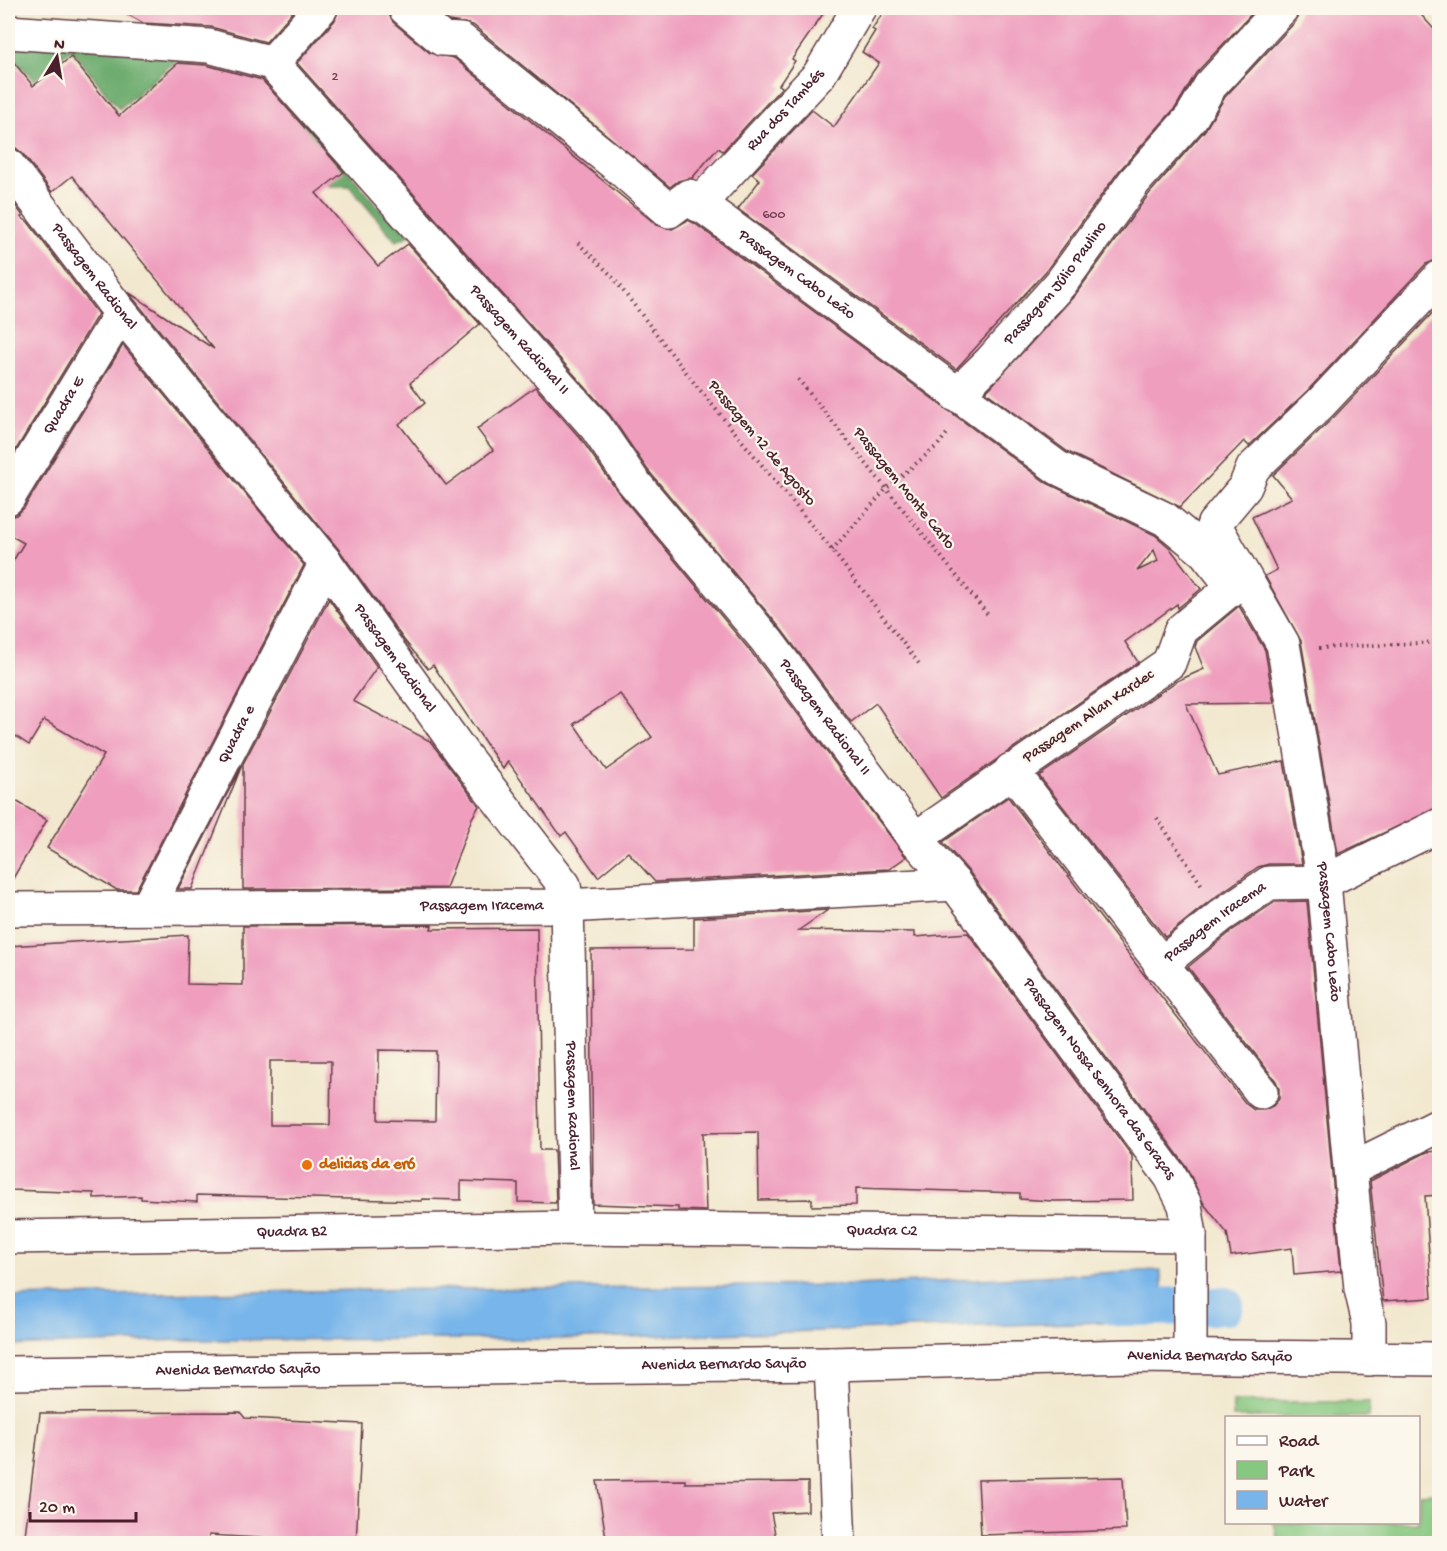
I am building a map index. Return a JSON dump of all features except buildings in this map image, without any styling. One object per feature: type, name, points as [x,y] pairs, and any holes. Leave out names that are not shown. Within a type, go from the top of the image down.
[{"type":"street","points":[[8,32],[209,46],[272,63],[321,8]]},
{"type":"street","points":[[405,8],[442,39],[461,40],[622,170],[669,211],[688,196],[698,205]]},
{"type":"street","name":"Rua dos Tambés","points":[[698,205],[819,75],[860,8]]},
{"type":"street","name":"Passagem Júlio Paulino","points":[[956,395],[990,362],[1062,283],[1134,182],[1191,118],[1210,86],[1282,8]]},
{"type":"street","name":"Passagem Radional II","points":[[272,63],[596,427],[646,498],[767,641],[915,839]]},
{"type":"street","name":"Passagem Radional","points":[[8,165],[120,313],[326,563],[462,753],[564,885],[567,906],[575,1228]]},
{"type":"street","name":"Passagem Cabo Leão","points":[[698,205],[837,304],[956,395],[1058,468],[1209,538],[1283,644],[1324,882],[1361,1289],[1370,1323],[1369,1359]]},
{"type":"street","points":[[1209,538],[1245,487],[1253,468],[1321,402],[1440,277]]},
{"type":"street","name":"Quadra E","points":[[8,498],[120,313]]},
{"type":"street","name":"Passagem Allan Kardec","points":[[915,839],[1011,770],[1169,663],[1181,630],[1233,587],[1209,538]]},
{"type":"street","name":"Quadra e","points":[[148,907],[326,563]]},
{"type":"street","points":[[1011,770],[1160,965],[1261,1092]]},
{"type":"street","name":"Passagem Iracema","points":[[1160,965],[1222,915],[1269,883],[1324,882],[1440,825]]},
{"type":"street","name":"Passagem Nossa Senhora das Graças","points":[[915,839],[955,884],[1171,1177],[1185,1205],[1190,1235],[1191,1341]]},
{"type":"street","name":"Passagem Iracema","points":[[8,909],[567,906],[955,884]]},
{"type":"street","points":[[1351,1169],[1440,1125]]},
{"type":"street","name":"Quadra C2","points":[[575,1228],[1190,1235]]},
{"type":"street","name":"Quadra B2","points":[[8,1237],[575,1228]]},
{"type":"street","name":"Avenida Bernardo Sayão","points":[[8,1373],[831,1365],[1191,1341],[1369,1359],[1440,1359]]},
{"type":"street","points":[[831,1365],[839,1544]]},
{"type":"path","name":"Passagem 12 de Agosto","points":[[578,243],[611,275],[695,384],[832,550],[920,665]]},
{"type":"path","name":"Passagem Monte Carlo","points":[[798,379],[988,615]]},
{"type":"path","points":[[832,550],[887,488],[938,445],[958,420],[956,395]]},
{"type":"path","points":[[1283,644],[1316,648],[1440,642]]},
{"type":"path","points":[[1157,818],[1222,915]]},
{"type":"green space","points":[[8,41],[214,56],[190,76],[177,60],[119,109],[71,49],[34,80],[8,52]]},
{"type":"green space","points":[[264,82],[292,103],[383,213],[419,231],[396,241],[349,186],[329,186],[291,138],[289,115]]},
{"type":"green space","points":[[1233,1402],[1369,1402],[1369,1416],[1233,1416]]},
{"type":"green space","points":[[1439,1493],[1439,1543],[1279,1543],[1274,1524],[1420,1524],[1420,1494]]},
{"type":"water","points":[[1160,1270],[1168,1320],[560,1339],[183,1340],[8,1346],[8,1297],[357,1290],[856,1285]]},
{"type":"waterway","points":[[1116,1307],[1225,1306]]},
{"type":"place","name":"delicias da eró","points":[[307,1165]]}]
